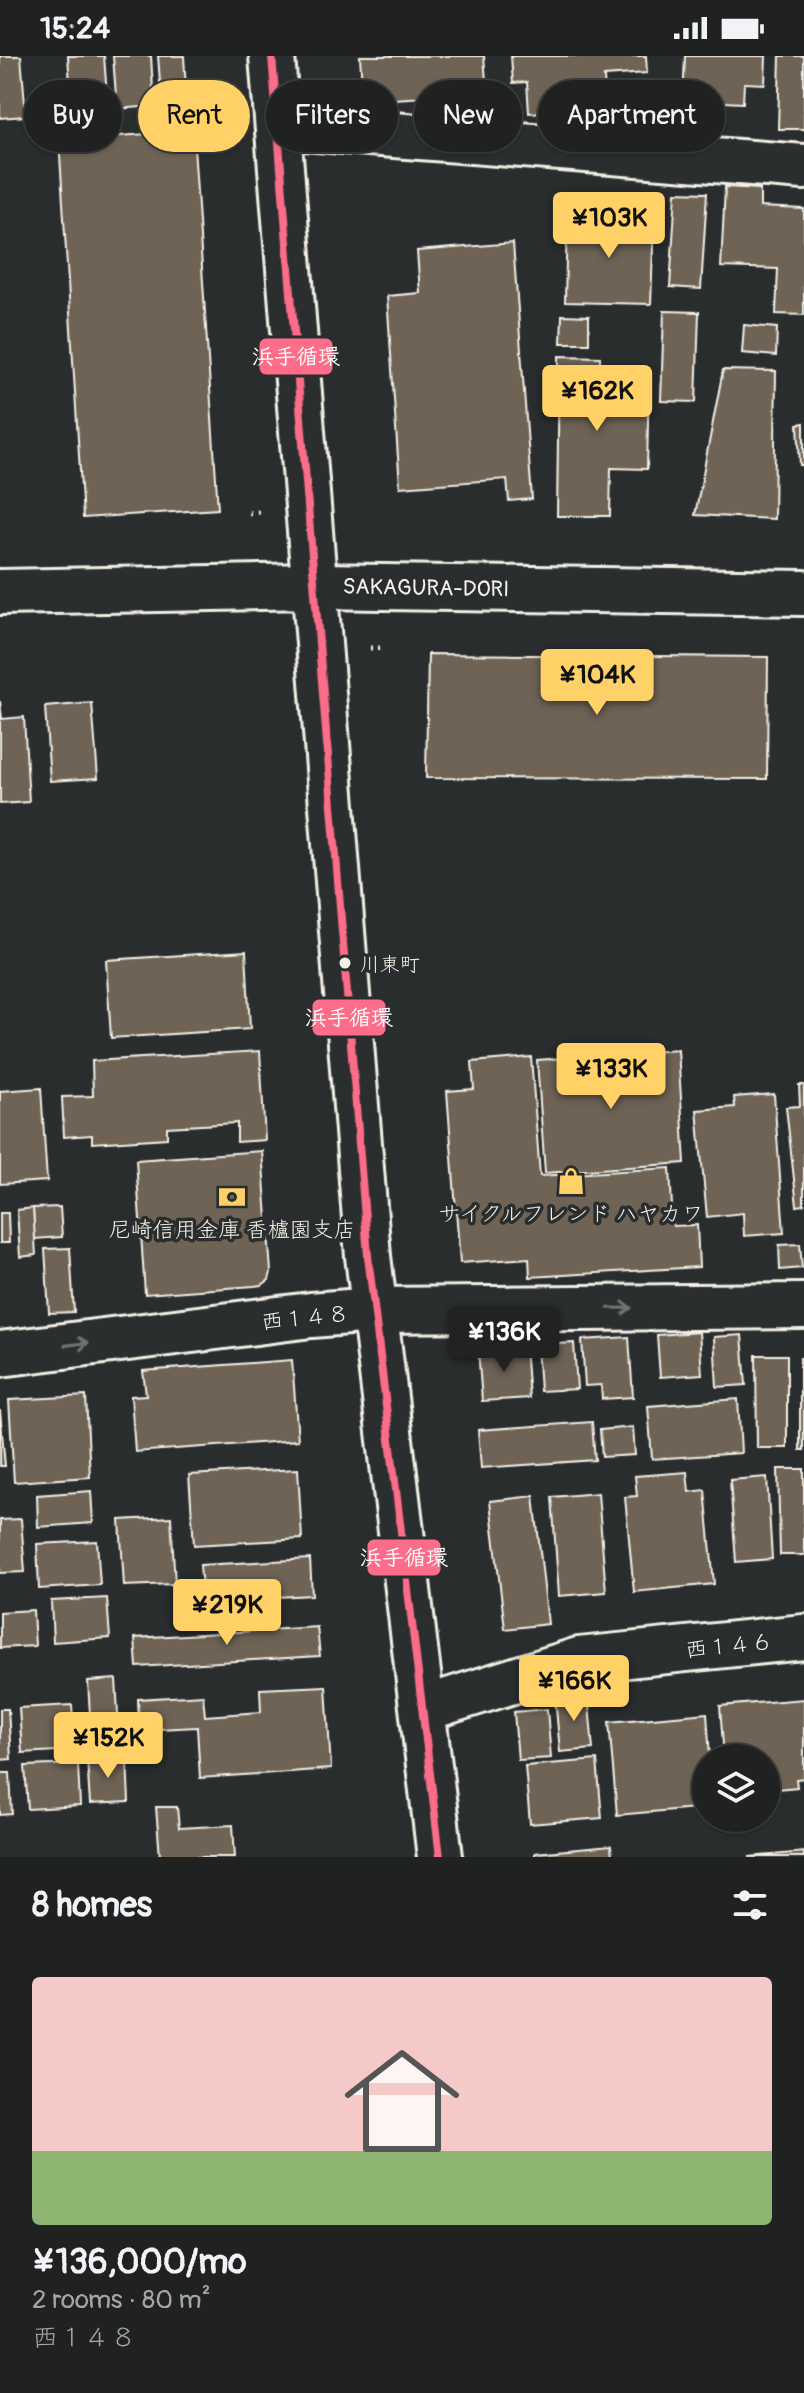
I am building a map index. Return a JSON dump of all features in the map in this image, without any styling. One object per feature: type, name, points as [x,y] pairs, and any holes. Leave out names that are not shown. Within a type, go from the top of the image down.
[{"type":"street","points":[[272,56],[274,80]]},
{"type":"street","points":[[398,135],[804,167]]},
{"type":"street","points":[[280,152],[374,1310],[440,1857]]},
{"type":"street","name":"SAKAGURA-DORI","points":[[0,592],[316,586],[804,593]]},
{"type":"street","name":"西１４８","points":[[0,1354],[374,1310],[804,1306]]},
{"type":"street","name":"西１４６","points":[[423,1709],[579,1660],[804,1637]]},
{"type":"building","points":[[0,56],[21,56],[24,116],[0,118]]},
{"type":"building","points":[[68,56],[104,56],[106,80],[70,80]]},
{"type":"building","points":[[113,56],[151,56],[152,80],[138,80],[138,107],[122,109],[122,80],[115,80]]},
{"type":"building","points":[[158,56],[184,56],[185,80],[160,80]]},
{"type":"building","points":[[360,56],[484,56],[486,80],[414,80],[414,98],[398,99],[398,80],[362,80]]},
{"type":"building","points":[[511,56],[646,56],[647,73],[604,76],[604,80],[538,80],[538,112],[529,113],[527,82],[513,80]]},
{"type":"building","points":[[685,56],[766,56],[765,84],[744,83],[743,103],[725,102],[725,80],[684,80]]},
{"type":"building","points":[[780,56],[804,56],[804,129],[778,129]]},
{"type":"building","points":[[138,135],[138,152],[194,152],[218,509],[83,518],[60,152],[122,152],[122,136]]},
{"type":"building","points":[[725,187],[760,189],[760,207],[804,209],[804,315],[776,314],[778,269],[721,267]]},
{"type":"building","points":[[676,192],[707,193],[701,289],[670,287]]},
{"type":"building","points":[[567,217],[654,219],[651,304],[565,302]]},
{"type":"building","points":[[513,243],[532,499],[509,501],[507,479],[400,487],[387,296],[420,293],[417,251]]},
{"type":"building","points":[[664,311],[699,312],[696,402],[661,401]]},
{"type":"building","points":[[562,315],[589,316],[589,343],[561,343]]},
{"type":"building","points":[[744,325],[777,328],[776,356],[742,353]]},
{"type":"building","points":[[559,356],[600,357],[600,375],[649,375],[647,469],[611,468],[610,516],[557,516]]},
{"type":"building","points":[[723,370],[776,371],[774,519],[695,515]]},
{"type":"building","points":[[804,423],[804,465],[800,465],[798,424]]},
{"type":"building","points":[[428,654],[768,657],[767,779],[426,778]]},
{"type":"building","points":[[0,701],[2,719],[24,717],[29,802],[0,804]]},
{"type":"building","points":[[92,703],[98,778],[50,781],[45,707]]},
{"type":"building","points":[[246,951],[250,1029],[111,1038],[106,960]]},
{"type":"building","points":[[678,1050],[685,1163],[545,1173],[537,1060]]},
{"type":"building","points":[[260,1051],[265,1140],[237,1142],[237,1123],[167,1127],[167,1138],[92,1143],[92,1135],[64,1137],[62,1097],[93,1096],[92,1061]]},
{"type":"building","points":[[531,1057],[540,1176],[670,1168],[673,1226],[697,1225],[699,1267],[530,1277],[529,1258],[460,1263],[447,1091],[474,1089],[472,1062]]},
{"type":"building","points":[[799,1085],[804,1085],[804,1205],[797,1206],[786,1107],[800,1106]]},
{"type":"building","points":[[41,1088],[47,1181],[0,1184],[0,1091]]},
{"type":"building","points":[[774,1094],[784,1233],[744,1236],[743,1213],[707,1217],[697,1110],[735,1107],[734,1097]]},
{"type":"building","points":[[262,1151],[271,1272],[269,1280],[254,1286],[145,1294],[136,1160]]},
{"type":"building","points":[[60,1207],[62,1237],[34,1239],[33,1208]]},
{"type":"building","points":[[33,1208],[36,1255],[20,1257],[17,1210]]},
{"type":"building","points":[[0,1213],[8,1213],[9,1243],[0,1243]]},
{"type":"building","points":[[800,1244],[802,1268],[780,1270],[779,1245]]},
{"type":"building","points":[[70,1248],[74,1312],[49,1313],[45,1249]]},
{"type":"building","points":[[699,1332],[702,1374],[660,1377],[657,1335]]},
{"type":"building","points":[[742,1335],[746,1385],[717,1387],[714,1337]]},
{"type":"building","points":[[629,1337],[633,1397],[602,1399],[601,1385],[585,1386],[582,1340]]},
{"type":"building","points":[[574,1343],[577,1389],[540,1391],[537,1345]]},
{"type":"building","points":[[525,1346],[529,1398],[482,1401],[478,1350]]},
{"type":"building","points":[[756,1355],[787,1355],[787,1448],[757,1448]]},
{"type":"building","points":[[800,1358],[804,1358],[804,1450],[800,1450]]},
{"type":"building","points":[[292,1360],[298,1440],[135,1452],[131,1396],[146,1395],[143,1371]]},
{"type":"building","points":[[86,1396],[90,1477],[14,1482],[9,1400]]},
{"type":"building","points":[[738,1399],[741,1453],[652,1459],[648,1406]]},
{"type":"building","points":[[0,1410],[5,1466],[0,1466]]},
{"type":"building","points":[[592,1422],[595,1460],[481,1468],[478,1430]]},
{"type":"building","points":[[633,1427],[635,1455],[602,1457],[600,1430]]},
{"type":"building","points":[[298,1469],[302,1539],[194,1545],[189,1475]]},
{"type":"building","points":[[778,1469],[804,1469],[804,1555],[780,1555]]},
{"type":"building","points":[[687,1472],[689,1492],[705,1490],[714,1584],[634,1592],[625,1497],[637,1496],[635,1476]]},
{"type":"building","points":[[767,1477],[772,1559],[736,1562],[730,1480]]},
{"type":"building","points":[[91,1491],[93,1523],[38,1527],[37,1495]]},
{"type":"building","points":[[598,1493],[606,1592],[559,1596],[552,1497]]},
{"type":"building","points":[[534,1496],[548,1624],[505,1629],[490,1501]]},
{"type":"building","points":[[171,1517],[175,1584],[124,1586],[120,1520]]},
{"type":"building","points":[[21,1519],[25,1572],[0,1573],[0,1520]]},
{"type":"building","points":[[97,1541],[100,1585],[39,1589],[37,1544]]},
{"type":"building","points":[[310,1559],[312,1595],[203,1601],[200,1565]]},
{"type":"building","points":[[107,1598],[110,1638],[53,1642],[51,1601]]},
{"type":"building","points":[[33,1610],[35,1646],[0,1648],[0,1612]]},
{"type":"building","points":[[317,1627],[320,1656],[137,1667],[135,1638]]},
{"type":"building","points":[[116,1679],[120,1749],[92,1750],[88,1681]]},
{"type":"building","points":[[326,1686],[331,1769],[200,1778],[197,1727],[139,1730],[138,1699],[203,1695],[205,1716],[261,1712],[260,1689]]},
{"type":"building","points":[[588,1693],[593,1749],[560,1752],[555,1697]]},
{"type":"building","points":[[804,1699],[804,1778],[796,1779],[797,1787],[780,1789],[780,1744],[723,1744],[720,1706]]},
{"type":"building","points":[[72,1705],[75,1750],[22,1753],[19,1708]]},
{"type":"building","points":[[0,1709],[8,1709],[11,1759],[0,1760]]},
{"type":"building","points":[[547,1709],[551,1758],[518,1760],[514,1712]]},
{"type":"building","points":[[707,1713],[709,1744],[692,1744],[692,1808],[617,1815],[609,1722]]},
{"type":"building","points":[[127,1757],[129,1802],[90,1804],[87,1759]]},
{"type":"building","points":[[597,1760],[602,1818],[530,1824],[525,1766]]},
{"type":"building","points":[[78,1764],[80,1806],[28,1809],[25,1766]]},
{"type":"building","points":[[0,1773],[10,1773],[12,1814],[0,1815]]},
{"type":"building","points":[[156,1807],[177,1807],[179,1828],[233,1825],[235,1857],[160,1857]]},
{"type":"building","points":[[611,1846],[612,1857],[535,1857],[535,1853]]},
{"type":"building","points":[[804,1852],[804,1857],[749,1857]]},
{"type":"transit line","name":"浜手循環","points":[[272,56],[368,1256],[440,1857]]},
{"type":"place","name":"川東町","points":[[345,963]]},
{"type":"place","name":"サイクルフレンド ハヤカワ","points":[[571,1181]]},
{"type":"place","name":"尼崎信用金庫 香櫨園支店","points":[[232,1197]]}]
